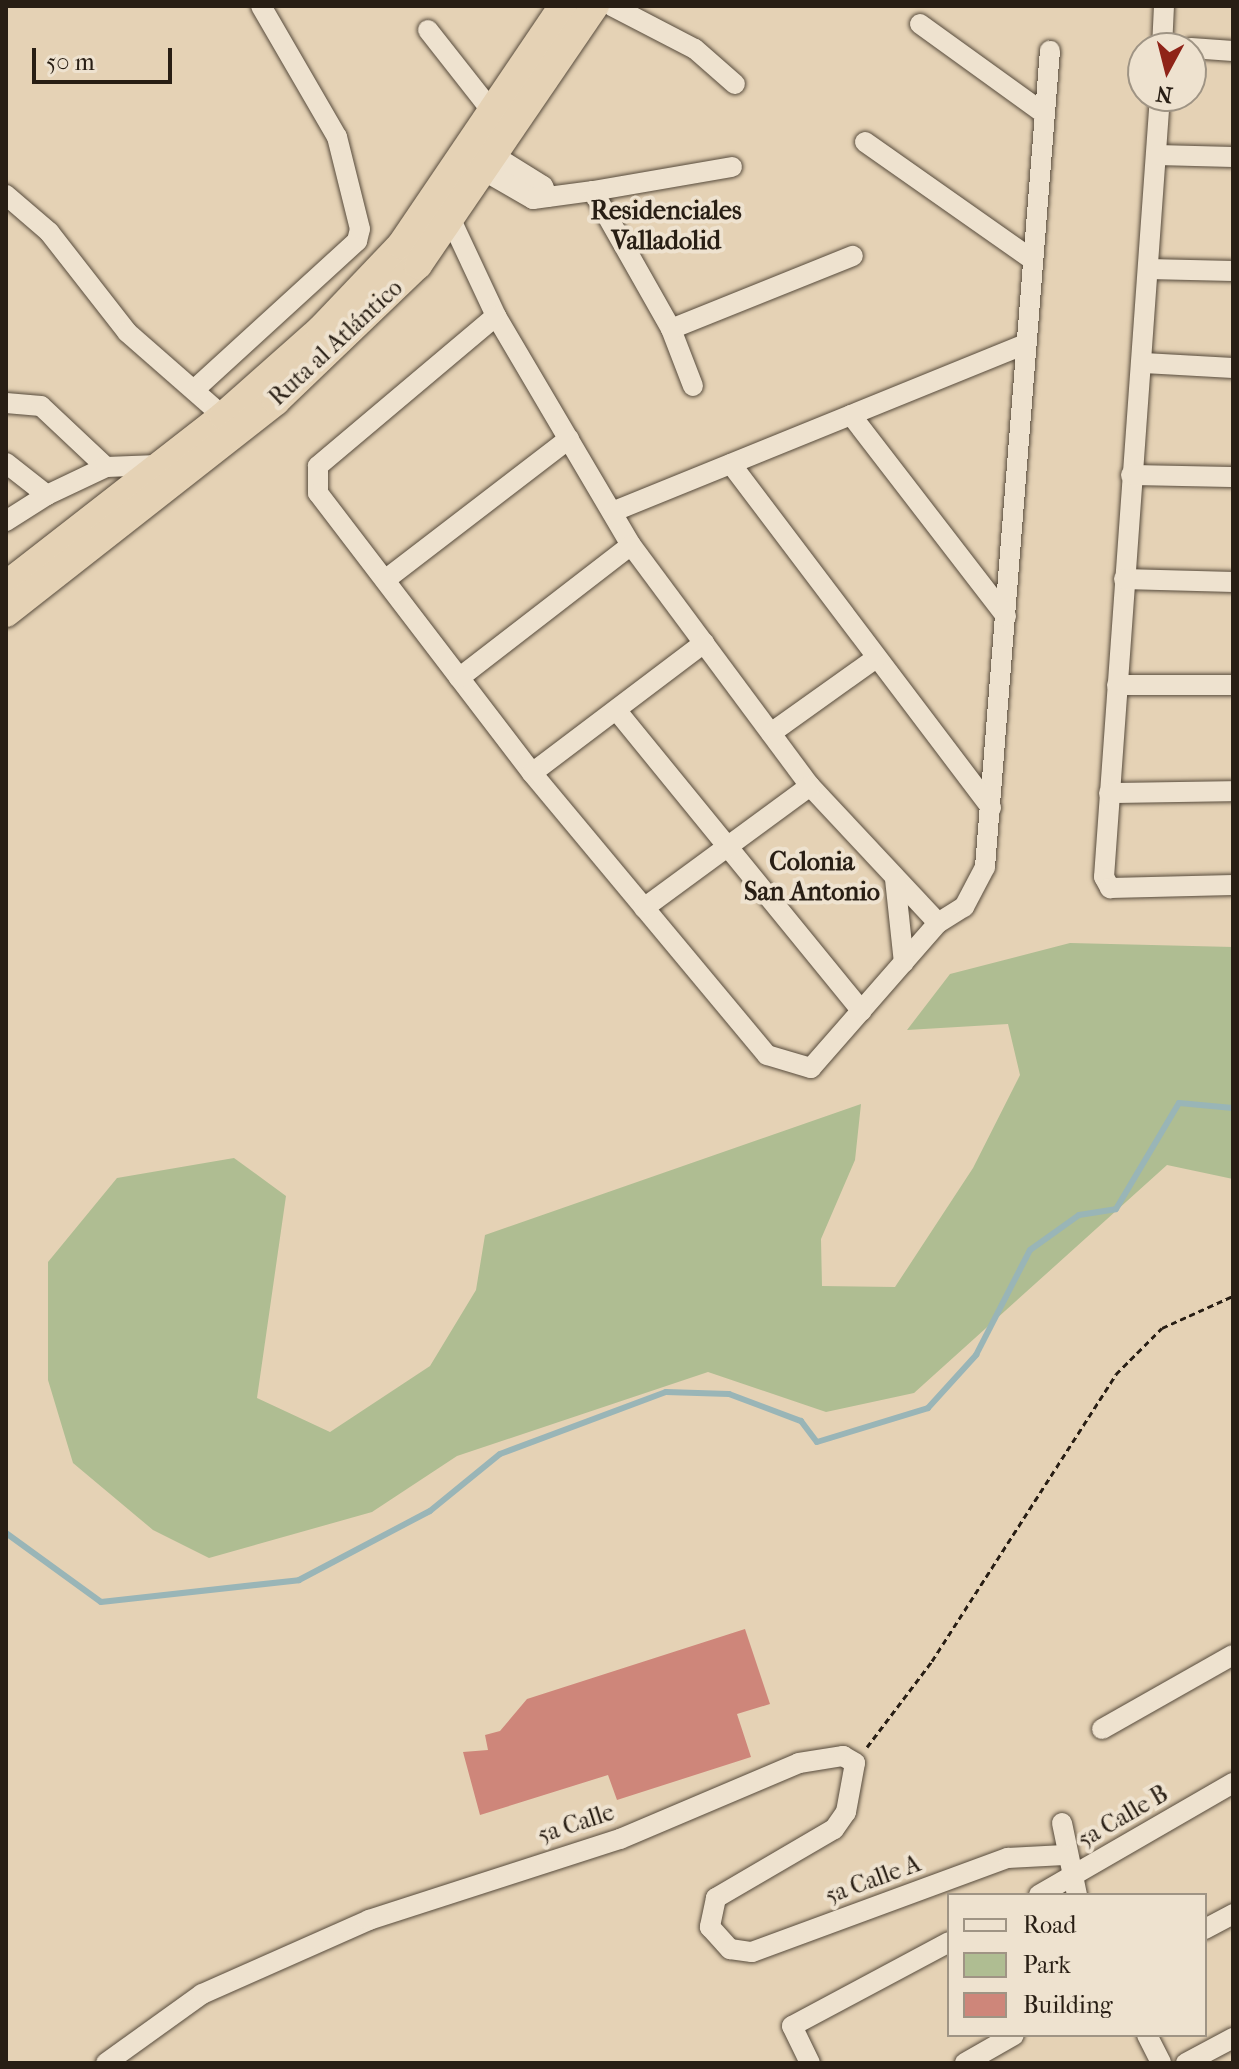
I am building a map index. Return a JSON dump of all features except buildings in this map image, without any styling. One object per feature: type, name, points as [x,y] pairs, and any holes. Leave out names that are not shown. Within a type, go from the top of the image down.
[{"type":"highway","name":"Ruta al Atlántico","points":[[6,585],[223,416],[401,245],[494,114],[563,6]]},
{"type":"highway","name":"Ruta al Atlántico","points":[[6,613],[276,401],[453,224],[595,6]]},
{"type":"street","points":[[194,390],[357,241],[360,229],[337,137],[261,6]]},
{"type":"street","points":[[612,6],[695,49],[735,84]]},
{"type":"street","points":[[1163,32],[1164,6]]},
{"type":"street","points":[[920,24],[1045,114]]},
{"type":"street","points":[[428,30],[494,114]]},
{"type":"street","points":[[1207,49],[1233,51]]},
{"type":"street","points":[[496,316],[318,466],[318,493],[532,773],[644,908],[778,1063],[811,1068],[938,923],[979,888],[991,808],[1024,345],[1050,51]]},
{"type":"street","points":[[1159,112],[1144,363],[1131,475],[1104,877],[1110,888],[1233,885]]},
{"type":"street","points":[[865,142],[1033,260]]},
{"type":"street","points":[[1157,155],[1233,157]]},
{"type":"street","points":[[493,165],[533,199],[732,167]]},
{"type":"street","points":[[593,191],[671,329],[693,386]]},
{"type":"street","points":[[6,195],[49,232],[127,332],[223,416]]},
{"type":"street","points":[[453,224],[496,316],[631,545],[810,786],[938,923]]},
{"type":"street","points":[[671,329],[853,256]]},
{"type":"street","points":[[1148,269],[1233,271]]},
{"type":"street","points":[[612,512],[1024,345]]},
{"type":"street","points":[[1144,363],[1233,368]]},
{"type":"street","points":[[6,403],[41,406],[106,467]]},
{"type":"street","points":[[851,415],[1006,616]]},
{"type":"street","points":[[385,580],[569,439]]},
{"type":"street","points":[[6,463],[47,495]]},
{"type":"street","points":[[731,464],[991,808]]},
{"type":"street","points":[[6,521],[47,495],[106,467],[158,465]]},
{"type":"street","points":[[1131,475],[1233,477]]},
{"type":"street","points":[[459,678],[631,545]]},
{"type":"street","points":[[1124,579],[1233,582]]},
{"type":"street","points":[[532,773],[704,643]]},
{"type":"street","points":[[771,733],[876,658]]},
{"type":"street","points":[[1117,685],[1233,685]]},
{"type":"street","points":[[617,711],[728,853],[862,1011]]},
{"type":"street","points":[[644,908],[728,853],[810,786]]},
{"type":"street","points":[[1109,793],[1233,791]]},
{"type":"street","points":[[895,879],[904,963]]},
{"type":"street","points":[[1102,1729],[1233,1655]]},
{"type":"street","name":"5a Calle","points":[[106,2063],[202,1994],[421,1898],[620,1839],[799,1763],[843,1756],[855,1763]]},
{"type":"street","name":"5a Calle A","points":[[855,1763],[846,1812],[834,1829],[716,1898],[710,1927],[730,1949],[752,1952],[1008,1858],[1064,1855]]},
{"type":"street","name":"5a Calle B","points":[[1048,1893],[1073,1887],[1233,1783]]},
{"type":"street","points":[[1062,1823],[1064,1855],[1073,1887]]},
{"type":"street","points":[[1207,1928],[1233,1914]]},
{"type":"street","points":[[810,2063],[792,2026],[947,1943]]},
{"type":"street","points":[[965,2063],[1010,2037]]},
{"type":"street","points":[[1148,2037],[1161,2063]]},
{"type":"street","points":[[1186,2063],[1233,2038]]},
{"type":"path","points":[[855,1763],[932,1661],[1116,1374],[1162,1328],[1233,1296]]},
{"type":"green space","points":[[1070,943],[1233,947],[1233,1179],[1167,1165],[914,1393],[826,1412],[708,1372],[457,1456],[372,1512],[209,1558],[153,1530],[73,1463],[48,1380],[48,1262],[117,1178],[234,1158],[286,1196],[257,1398],[330,1432],[430,1366],[476,1290],[485,1235],[861,1104],[855,1160],[821,1239],[822,1286],[895,1287],[973,1168],[1020,1075],[1008,1024],[907,1030],[950,974]]},
{"type":"waterway","points":[[6,1533],[101,1602],[299,1580],[430,1511],[500,1454],[666,1392],[729,1394],[801,1421],[817,1442],[928,1408],[976,1355],[1030,1250],[1079,1215],[1116,1209],[1179,1103],[1233,1108]]},
{"type":"district","name":"Residenciales Valladolid","points":[[666,226]]},
{"type":"district","name":"Colonia San Antonio","points":[[812,877]]}]
